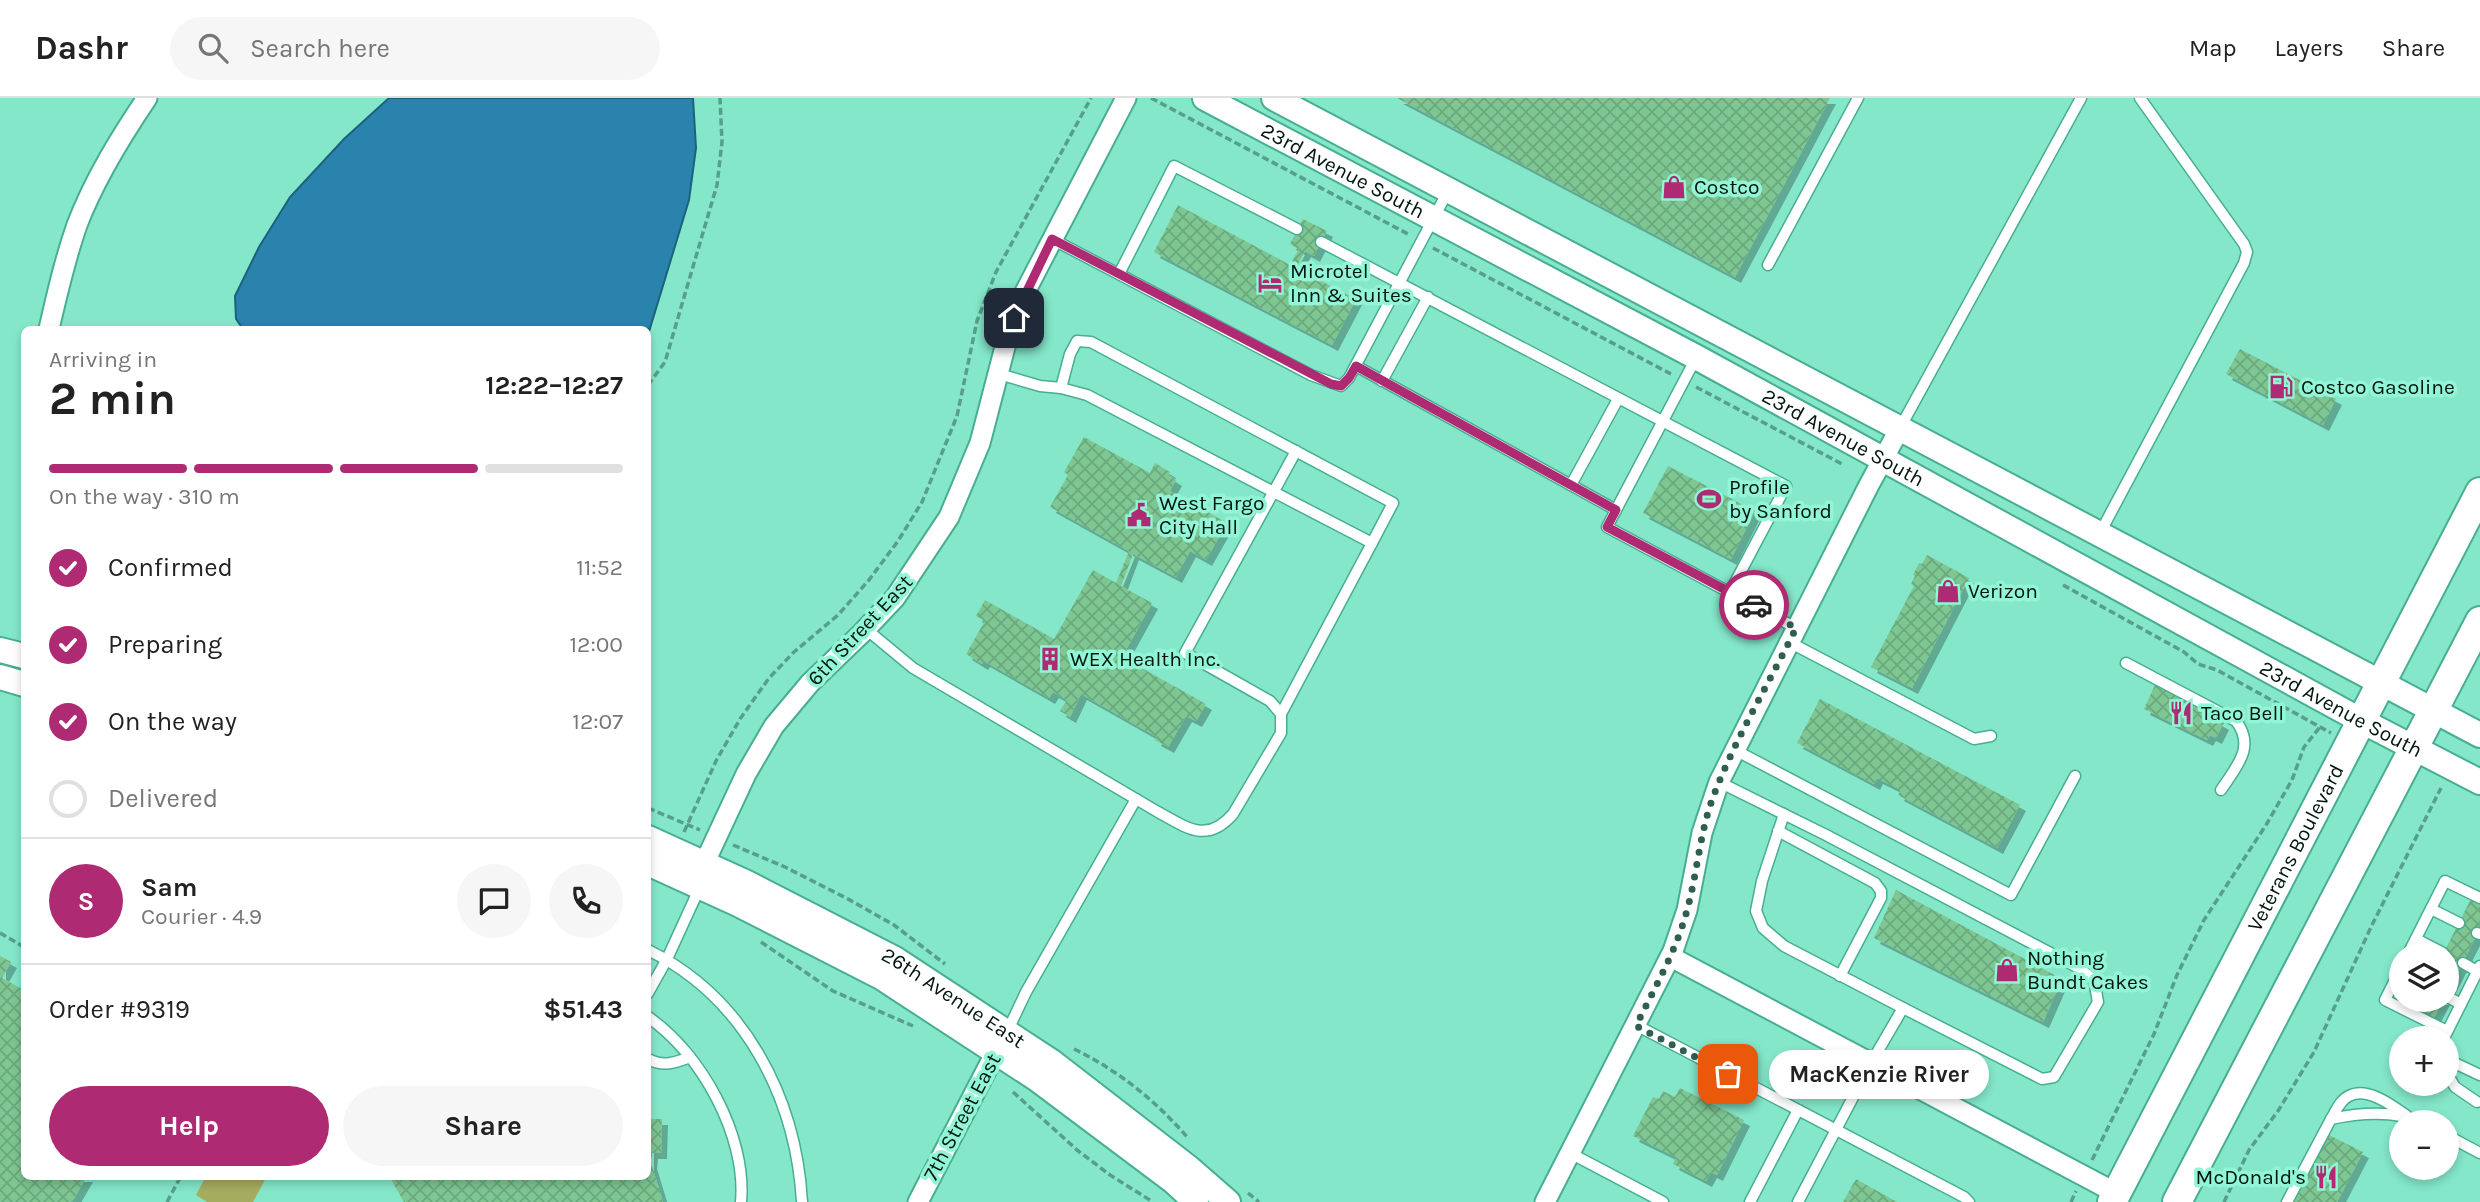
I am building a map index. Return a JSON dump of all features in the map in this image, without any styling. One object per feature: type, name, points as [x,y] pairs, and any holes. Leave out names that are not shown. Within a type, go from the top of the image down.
[{"type":"main road","name":"Veterans Boulevard","points":[[2114,1198],[2480,492]]},
{"type":"main road","points":[[2177,1202],[2480,621]]},
{"type":"street","points":[[50,326],[64,265],[77,225],[102,170],[146,98]]},
{"type":"street","name":"6th Street East","points":[[702,875],[746,774],[774,726],[810,683],[895,598],[949,517],[980,443],[1014,318],[1126,98]]},
{"type":"street","name":"23rd Avenue South","points":[[1205,98],[1696,357],[1878,470],[2480,782]]},
{"type":"street","name":"23rd Avenue South","points":[[1274,98],[2480,735]]},
{"type":"street","points":[[1545,1202],[1671,957],[1687,910],[1702,833],[1719,782],[1900,428]]},
{"type":"street","points":[[0,650],[21,655]]},
{"type":"street","points":[[0,677],[21,683]]},
{"type":"street","name":"26th Avenue East","points":[[651,840],[702,875]]},
{"type":"street","name":"26th Avenue East","points":[[651,864],[747,883],[895,959],[1001,1042],[1037,1079],[1173,1181],[1196,1202]]},
{"type":"street","points":[[1671,957],[2084,1176],[2114,1198]]},
{"type":"street","name":"26th Avenue East","points":[[1001,1042],[1062,1070],[1189,1168],[1228,1202]]},
{"type":"street","name":"7th Street East","points":[[918,1202],[1001,1042]]},
{"type":"lane","points":[[1768,265],[1858,98]]},
{"type":"lane","points":[[1900,428],[2081,98]]},
{"type":"lane","points":[[2099,534],[2244,263],[2247,252],[2244,244],[2140,98]]},
{"type":"lane","points":[[1119,274],[1174,166],[1297,229]]},
{"type":"lane","points":[[1052,239],[1331,384],[1341,386],[1356,366],[1449,190]]},
{"type":"lane","points":[[1321,242],[1786,486],[1730,593]]},
{"type":"lane","points":[[1382,380],[1428,297]]},
{"type":"lane","points":[[1061,387],[1070,354],[1077,341],[1091,342],[1393,503],[1281,715]]},
{"type":"lane","points":[[1696,357],[1607,527],[1730,593],[1793,635],[1974,739],[1991,736]]},
{"type":"lane","points":[[1356,366],[1616,510]]},
{"type":"lane","points":[[999,373],[1040,386],[1061,387],[1087,395],[1372,543]]},
{"type":"lane","points":[[1571,485],[1618,399]]},
{"type":"lane","points":[[866,629],[923,674],[1136,799],[1189,829],[1199,832],[1216,829],[1233,814],[1281,733],[1283,724],[1281,715],[1270,701],[1185,653],[1296,451]]},
{"type":"lane","points":[[2126,663],[2236,721],[2244,731],[2246,743],[2242,758],[2221,790]]},
{"type":"lane","points":[[1735,750],[2011,895],[2075,776]]},
{"type":"lane","points":[[1719,782],[1784,814],[2079,968],[2094,980],[2098,1002],[2054,1077],[2042,1079],[1903,1009],[1784,946],[1763,929],[1756,911],[1762,881],[1784,814]]},
{"type":"lane","points":[[1001,1042],[1026,992],[1136,799]]},
{"type":"lane","points":[[1778,831],[1875,883],[1881,891],[1881,898],[1840,976]]},
{"type":"lane","points":[[651,988],[667,959],[702,875]]},
{"type":"lane","points":[[2414,942],[2445,881],[2480,898]]},
{"type":"lane","points":[[2431,909],[2459,923]]},
{"type":"lane","points":[[2416,939],[2422,942]]},
{"type":"lane","points":[[651,951],[667,959],[712,992],[743,1029],[766,1067],[783,1104],[796,1148],[802,1202]]},
{"type":"lane","points":[[2450,1026],[2479,968],[2463,963]]},
{"type":"lane","points":[[1798,1202],[1871,1063],[1903,1009]]},
{"type":"lane","points":[[2406,1012],[2430,1026]]},
{"type":"lane","points":[[651,1020],[690,1057],[706,1078],[716,1098],[733,1140],[740,1171],[741,1202]]},
{"type":"lane","points":[[1636,1026],[1969,1202]]},
{"type":"lane","points":[[651,1060],[668,1064],[690,1057]]},
{"type":"lane","points":[[2459,1065],[2480,1075]]},
{"type":"lane","points":[[2459,1090],[2477,1102]]},
{"type":"lane","points":[[2287,1202],[2342,1101],[2358,1093],[2372,1096],[2397,1110]]},
{"type":"lane","points":[[1750,1202],[1798,1110]]},
{"type":"lane","points":[[2332,1119],[2350,1115],[2389,1116]]},
{"type":"lane","points":[[2459,1142],[2480,1153]]},
{"type":"lane","points":[[1570,1153],[1663,1202]]},
{"type":"path","points":[[651,381],[665,362],[717,185],[722,142],[720,98]]},
{"type":"path","points":[[651,809],[688,825],[716,761],[740,719],[769,678],[794,652],[838,615],[898,541],[922,502],[957,416],[978,321],[996,272],[1091,98]]},
{"type":"path","points":[[1151,98],[1683,380],[1878,470]]},
{"type":"path","points":[[2056,581],[2184,652],[2198,664],[2217,670],[2320,727],[2304,747],[2291,780],[2266,825],[2204,920],[2177,975],[2149,1045],[2071,1202]]},
{"type":"path","points":[[2224,1202],[2249,1150],[2278,1111],[2314,1052],[2371,927],[2441,788]]},
{"type":"path","points":[[0,933],[21,945]]},
{"type":"path","points":[[756,939],[834,991],[923,1032]]},
{"type":"path","points":[[1007,1087],[1077,1150],[1153,1202]]},
{"type":"path","points":[[167,1202],[179,1180]]},
{"type":"green space","points":[[204,1180],[265,1180],[253,1202],[207,1202],[196,1195]]},
{"type":"water","points":[[389,98],[693,98],[696,148],[689,200],[651,326],[241,326],[236,319],[235,296],[259,247],[290,197],[344,139]]},
{"type":"building","name":"Costco","points":[[1397,98],[1830,98],[1735,277]]},
{"type":"building","name":"Microtel Inn & Suites","points":[[1178,205],[1290,265],[1299,249],[1290,244],[1303,219],[1327,231],[1314,256],[1305,251],[1296,268],[1356,299],[1332,345],[1154,252]]},
{"type":"building","name":"Costco Gasoline","points":[[2240,349],[2336,399],[2323,425],[2226,374]]},
{"type":"building","points":[[1084,437],[1150,473],[1155,463],[1170,472],[1168,475],[1176,480],[1170,491],[1227,523],[1206,560],[1190,551],[1176,577],[1133,554],[1121,586],[1152,603],[1122,657],[1206,704],[1196,721],[1186,716],[1168,747],[1155,740],[1157,737],[1081,694],[1070,717],[1060,711],[1067,700],[1053,692],[1049,698],[984,661],[982,664],[966,654],[985,621],[976,616],[985,600],[1054,639],[1093,570],[1116,583],[1129,551],[1050,507],[1068,475],[1064,472]]},
{"type":"building","points":[[1668,466],[1755,511],[1731,559],[1643,513]]},
{"type":"building","points":[[1927,555],[1969,578],[1912,688],[1871,667],[1914,586],[1911,584],[1919,563],[1922,564]]},
{"type":"building","name":"Taco Bell","points":[[2155,685],[2219,716],[2216,720],[2223,724],[2216,738],[2210,735],[2207,740],[2144,709]]},
{"type":"building","points":[[1820,699],[2020,805],[1997,848],[1898,795],[1901,790],[1877,778],[1874,784],[1797,743]]},
{"type":"building","points":[[1896,890],[2062,979],[2043,1022],[1874,938]]},
{"type":"building","points":[[2472,897],[2480,901],[2480,928],[2459,969],[2459,942],[2449,942]]},
{"type":"building","points":[[0,956],[11,962],[2,978],[21,988],[21,1180],[85,1180],[72,1202],[0,1202]]},
{"type":"building","points":[[2418,1012],[2437,1012],[2433,1020]]},
{"type":"building","points":[[1680,1088],[1744,1120],[1717,1175],[1711,1172],[1706,1181],[1673,1164],[1676,1157],[1633,1136],[1653,1097],[1659,1099],[1663,1091],[1675,1097]]},
{"type":"building","points":[[651,1119],[662,1119],[661,1153],[652,1153],[651,1163]]},
{"type":"building","name":"McDonald's","points":[[2325,1133],[2363,1152],[2337,1202],[2290,1202]]},
{"type":"building","points":[[651,1163],[663,1202],[404,1202],[391,1180],[651,1180]]},
{"type":"building","points":[[1856,1179],[1897,1202],[1843,1202]]},
{"type":"way so far","points":[[1728,1074],[1636,1026],[1671,957],[1681,930],[1702,833],[1719,782],[1796,628],[1754,605]]},
{"type":"place","name":"Costco","points":[[1674,187]]},
{"type":"place","name":"Microtel Inn & Suites","points":[[1270,283]]},
{"type":"place","name":"Costco Gasoline","points":[[2281,387]]},
{"type":"place","name":"Profile by Sanford","points":[[1709,499]]},
{"type":"place","name":"West Fargo City Hall","points":[[1139,515]]},
{"type":"place","name":"Verizon","points":[[1948,591]]},
{"type":"place","name":"WEX Health Inc.","points":[[1050,659]]},
{"type":"place","name":"Taco Bell","points":[[2181,713]]},
{"type":"place","name":"Nothing Bundt Cakes","points":[[2007,970]]},
{"type":"place","name":"MacKenzie River","points":[[1728,1074]]},
{"type":"place","name":"McDonald's","points":[[2326,1177]]},
{"type":"route","points":[[1014,318],[1052,239],[1331,384],[1341,386],[1356,366],[1616,510],[1607,527],[1754,605]]}]
